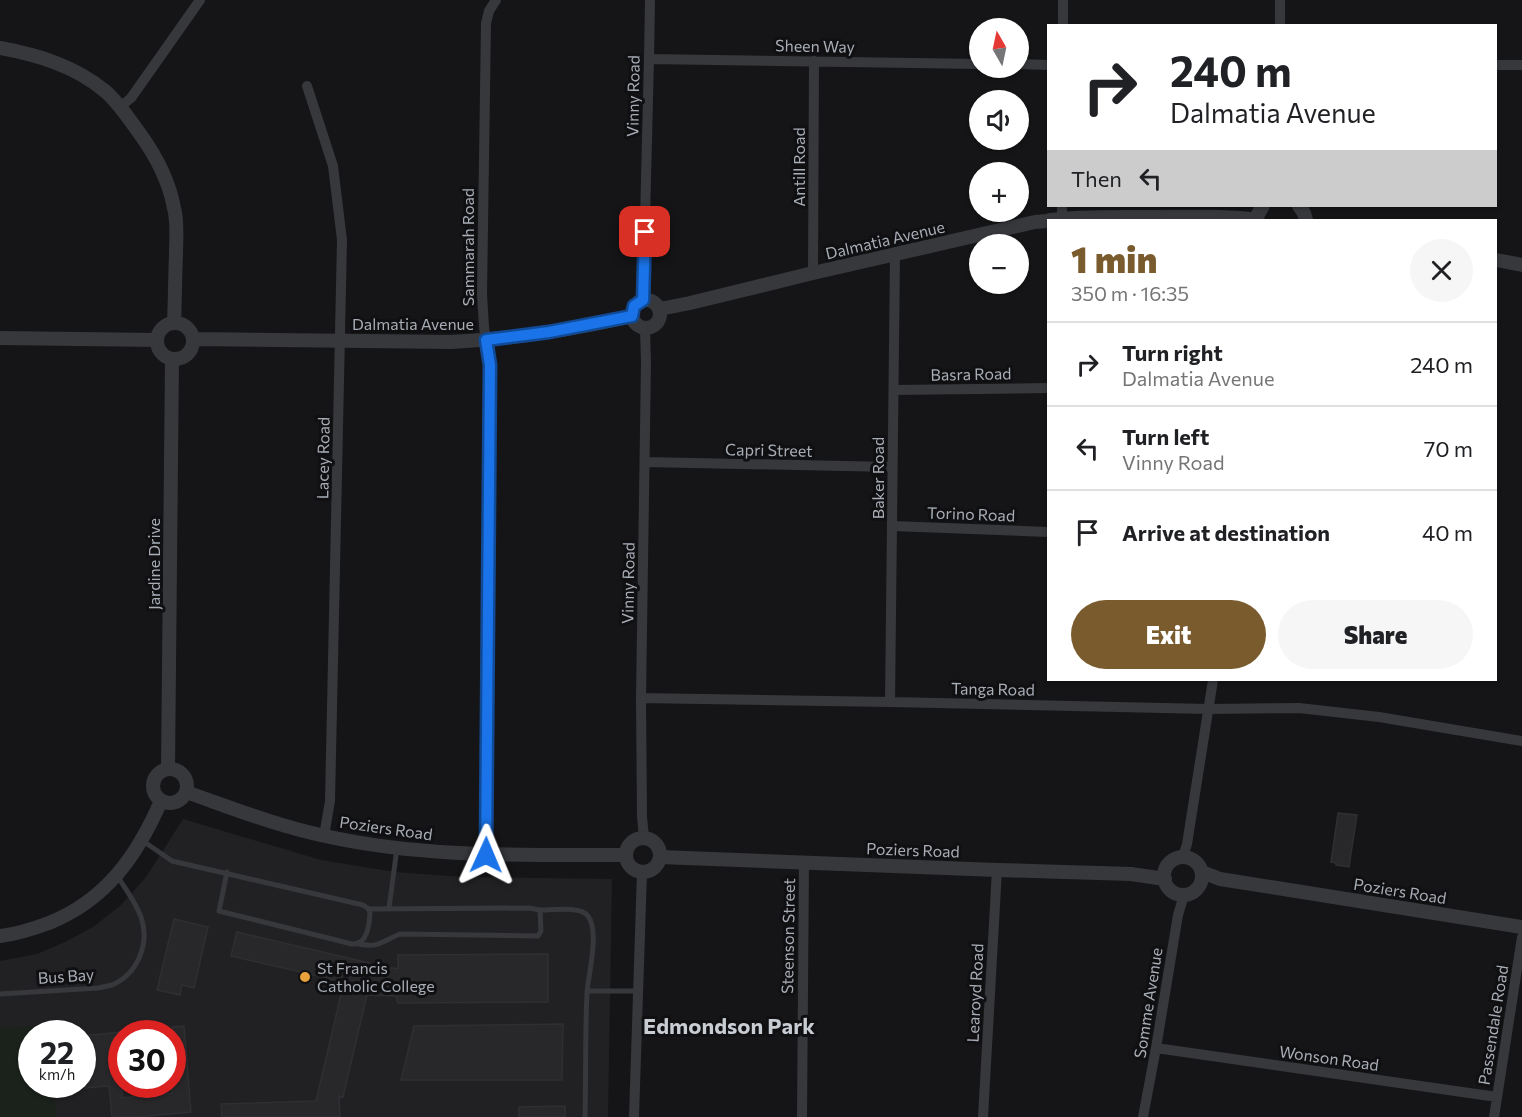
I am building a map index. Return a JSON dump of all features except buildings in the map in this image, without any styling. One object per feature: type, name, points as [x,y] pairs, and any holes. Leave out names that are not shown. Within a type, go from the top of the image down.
[{"type":"street","points":[[120,107],[131,98],[200,0]]},
{"type":"street","name":"Sammarah Road","points":[[486,855],[490,365],[482,294],[486,23],[489,11],[496,0]]},
{"type":"street","name":"Vinny Road","points":[[643,300],[650,0]]},
{"type":"street","points":[[1063,0],[1063,24]]},
{"type":"street","points":[[1280,0],[1280,24]]},
{"type":"street","points":[[0,48],[41,57],[89,80],[120,107],[147,143],[166,179],[175,210],[174,323]]},
{"type":"street","name":"Sheen Way","points":[[649,59],[969,64]]},
{"type":"street","name":"Antill Road","points":[[813,273],[814,61]]},
{"type":"street","points":[[1029,64],[1047,65]]},
{"type":"street","points":[[1497,65],[1522,65]]},
{"type":"street","name":"Lacey Road","points":[[307,86],[333,166],[342,240],[330,801],[324,836]]},
{"type":"street","name":"Dalmatia Avenue","points":[[660,309],[1055,216],[1248,219]]},
{"type":"street","name":"Baker Road","points":[[890,702],[895,254]]},
{"type":"street","points":[[1497,260],[1522,265]]},
{"type":"street","points":[[643,300],[652,302],[660,309],[661,314],[658,323],[645,329],[636,324],[632,316],[634,306],[643,300]]},
{"type":"street","name":"Dalmatia Avenue","points":[[193,339],[451,342],[549,332],[632,316]]},
{"type":"street","points":[[174,323],[187,327],[193,339],[190,351],[179,359],[172,359],[161,353],[157,340],[162,328],[174,323]]},
{"type":"street","name":"Vinny Road","points":[[644,837],[641,698],[645,329]]},
{"type":"street","points":[[0,338],[157,340]]},
{"type":"street","name":"Jardine Drive","points":[[168,769],[172,359]]},
{"type":"street","name":"Basra Road","points":[[894,390],[1047,388]]},
{"type":"street","name":"Capri Street","points":[[645,462],[892,468]]},
{"type":"street","name":"Torino Road","points":[[892,526],[1047,531]]},
{"type":"street","points":[[1183,856],[1187,844],[1213,681]]},
{"type":"street","name":"Tanga Road","points":[[641,698],[1208,709],[1299,708],[1379,717],[1522,741]]},
{"type":"street","points":[[168,769],[174,769],[184,775],[186,792],[180,800],[165,803],[154,793],[153,782],[158,773],[168,769]]},
{"type":"street","name":"Poziers Road","points":[[186,792],[264,820],[324,836],[425,851],[486,855],[625,855]]},
{"type":"street","points":[[0,936],[34,928],[61,917],[86,903],[104,889],[142,841],[161,801]]},
{"type":"street","points":[[644,837],[658,846],[660,857],[652,870],[642,872],[632,869],[625,855],[628,845],[644,837]]},
{"type":"street","points":[[1183,856],[1196,861],[1202,872],[1200,885],[1190,894],[1184,895],[1171,890],[1165,879],[1167,866],[1171,861],[1183,856]]},
{"type":"street","name":"Poziers Road","points":[[660,857],[1131,874],[1165,879]]},
{"type":"street","name":"Steenson Street","points":[[801,1117],[804,862]]},
{"type":"street","name":"Learoyd Road","points":[[983,1117],[996,870]]},
{"type":"street","points":[[634,1117],[642,872]]},
{"type":"street","name":"Poziers Road","points":[[1202,872],[1220,879],[1522,927]]},
{"type":"street","name":"Somme Avenue","points":[[1143,1117],[1178,915],[1184,895]]},
{"type":"street","name":"Passendale Road","points":[[1494,1117],[1522,938]]},
{"type":"street","name":"Wonson Road","points":[[1156,1048],[1497,1097]]},
{"type":"lane","points":[[142,841],[172,861],[363,905],[369,909],[529,908],[584,912],[592,925],[593,958],[587,991],[585,1117]]},
{"type":"lane","points":[[389,908],[398,847]]},
{"type":"lane","points":[[227,873],[219,911],[352,944],[372,946],[382,944],[400,934],[538,936],[540,910]]},
{"type":"lane","name":"Bus Bay","points":[[0,994],[98,988],[111,985],[134,969],[140,957],[144,930],[138,909],[117,875]]},
{"type":"lane","points":[[359,944],[364,940],[370,917],[369,909]]},
{"type":"lane","points":[[587,991],[638,992]]},
{"type":"shaded area","name":"St Francis Catholic College","points":[[183,819],[321,860],[395,872],[464,877],[612,879],[608,1117],[0,1117],[0,961],[37,954],[67,941],[93,927],[121,905],[146,877]]},
{"type":"shaded area","points":[[18,1027],[18,1098],[55,1098],[56,1117],[0,1117],[0,1028]]},
{"type":"place","name":"St Francis Catholic College","points":[[305,977]]},
{"type":"district","name":"Edmondson Park","points":[[729,1026]]},
{"type":"route","points":[[486,855],[490,365],[486,340],[549,332],[632,316],[634,306],[643,300],[645,232]]}]
